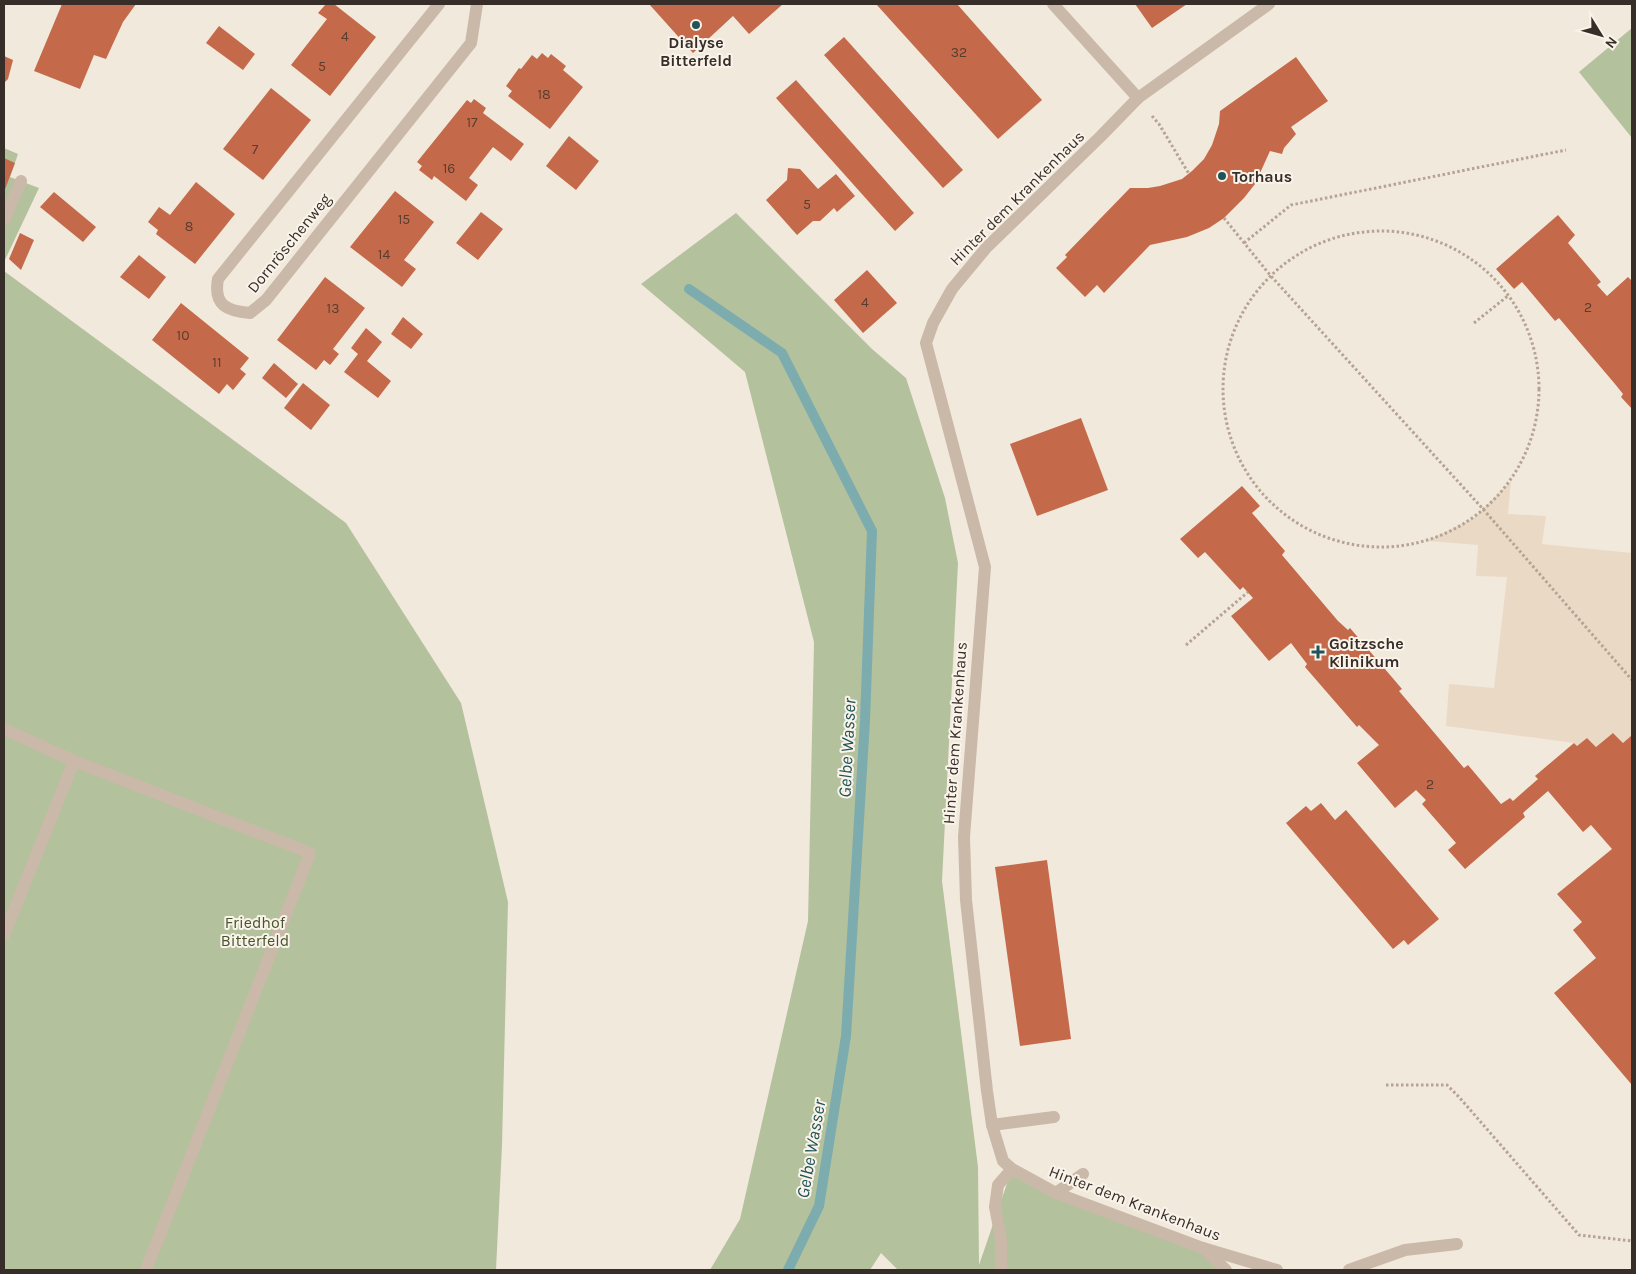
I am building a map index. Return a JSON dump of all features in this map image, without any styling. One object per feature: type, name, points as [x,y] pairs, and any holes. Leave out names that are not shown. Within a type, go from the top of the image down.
[{"type":"street","name":"Dornröschenweg","points":[[439,4],[218,279],[216,290],[222,303],[232,311],[250,314],[266,300],[459,59],[471,43],[477,4]]},
{"type":"street","points":[[1053,4],[1138,98]]},
{"type":"street","name":"Hinter dem Krankenhaus","points":[[1269,4],[1138,98],[986,248],[952,289],[933,323],[926,343],[984,567],[964,837],[966,900],[992,1125],[1003,1161],[1012,1169],[1056,1193],[1203,1248],[1277,1270]]},
{"type":"street","points":[[4,220],[21,181]]},
{"type":"street","points":[[4,729],[74,761],[310,854],[146,1270]]},
{"type":"street","points":[[4,935],[74,761]]},
{"type":"street","points":[[992,1125],[1054,1117]]},
{"type":"street","points":[[1001,1270],[996,1207],[998,1185],[1012,1169]]},
{"type":"street","points":[[1056,1193],[1083,1174]]},
{"type":"street","points":[[1349,1270],[1405,1250],[1457,1244]]},
{"type":"street","points":[[1203,1248],[1226,1270]]},
{"type":"path","points":[[1138,98],[1159,124],[1189,174]]},
{"type":"path","points":[[1244,243],[1292,205],[1566,150]]},
{"type":"path","points":[[1224,218],[1270,275],[1482,509],[1632,680]]},
{"type":"path","points":[[1362,230],[1414,233],[1463,252],[1503,286],[1509,295],[1530,330],[1540,382],[1534,434],[1511,481],[1474,518],[1427,541],[1375,548],[1323,537],[1278,511],[1244,470],[1225,421],[1223,368],[1239,318],[1270,275],[1312,245],[1362,230]]},
{"type":"path","points":[[1474,323],[1509,295]]},
{"type":"path","points":[[1186,645],[1248,592]]},
{"type":"path","points":[[1386,1085],[1447,1086],[1459,1097],[1579,1235],[1632,1241]]},
{"type":"green space","points":[[1632,28],[1632,138],[1579,72]]},
{"type":"green space","points":[[4,148],[18,154],[10,177],[39,188],[4,262]]},
{"type":"green space","points":[[736,213],[872,349],[906,378],[945,498],[958,563],[942,881],[978,1167],[979,1265],[1012,1169],[1202,1247],[1227,1270],[898,1270],[881,1253],[870,1270],[710,1270],[740,1219],[808,921],[814,642],[745,372],[641,284]]},
{"type":"green space","name":"Friedhof Bitterfeld","points":[[4,271],[346,523],[461,703],[508,902],[502,1145],[496,1270],[4,1270]]},
{"type":"shaded area","points":[[1511,481],[1508,514],[1546,516],[1542,544],[1632,553],[1632,735],[1623,743],[1613,733],[1596,747],[1587,738],[1577,746],[1574,743],[1446,726],[1449,684],[1494,688],[1507,577],[1476,576],[1478,545],[1427,541],[1474,518]]},
{"type":"building","points":[[62,4],[136,4],[123,22],[106,59],[94,55],[80,89],[34,71]]},
{"type":"building","points":[[326,4],[334,4],[376,37],[330,96],[291,65],[327,19],[318,13]]},
{"type":"building","name":"Dialyse Bitterfeld","points":[[649,4],[783,4],[749,34],[733,16],[693,53]]},
{"type":"building","points":[[876,4],[957,4],[1042,100],[998,139]]},
{"type":"building","points":[[1135,4],[1187,4],[1152,28]]},
{"type":"building","points":[[219,26],[255,54],[243,70],[206,43]]},
{"type":"building","points":[[844,37],[963,170],[943,188],[824,55]]},
{"type":"building","points":[[542,53],[548,58],[551,54],[566,66],[563,70],[583,87],[550,129],[508,96],[512,91],[506,86],[519,68],[521,69],[532,55],[537,59]]},
{"type":"building","points":[[4,56],[13,60],[8,79],[5,82],[4,81]]},
{"type":"building","name":"Torhaus","points":[[1296,57],[1328,101],[1291,127],[1296,134],[1284,148],[1282,154],[1270,151],[1255,184],[1224,218],[1209,228],[1187,237],[1150,245],[1104,293],[1097,285],[1085,297],[1056,268],[1067,257],[1065,255],[1130,188],[1160,186],[1182,179],[1192,171],[1204,159],[1212,145],[1219,124],[1220,111]]},
{"type":"building","points":[[796,80],[914,213],[895,231],[776,98]]},
{"type":"building","points":[[271,88],[311,120],[263,180],[223,149]]},
{"type":"building","points":[[474,99],[486,108],[483,113],[524,144],[511,161],[493,147],[469,178],[478,185],[466,201],[434,176],[432,180],[419,170],[422,166],[417,162],[467,100],[471,103]]},
{"type":"building","points":[[569,136],[599,161],[576,190],[546,166]]},
{"type":"building","points":[[4,158],[15,163],[4,192]]},
{"type":"building","points":[[788,168],[800,169],[818,189],[836,174],[855,196],[837,212],[834,208],[820,221],[813,221],[797,235],[766,200],[787,180]]},
{"type":"building","points":[[196,182],[235,214],[195,264],[156,234],[158,230],[148,222],[159,207],[170,215]]},
{"type":"building","points":[[395,191],[434,222],[404,260],[416,269],[402,287],[350,247]]},
{"type":"building","points":[[54,192],[96,227],[83,242],[40,207]]},
{"type":"building","points":[[481,212],[503,229],[478,260],[456,243]]},
{"type":"building","points":[[1558,215],[1575,235],[1568,243],[1601,282],[1597,285],[1607,296],[1628,277],[1632,281],[1632,409],[1621,397],[1623,394],[1615,384],[1559,318],[1555,321],[1522,282],[1514,289],[1496,269]]},
{"type":"building","points":[[20,233],[34,240],[21,270],[9,259]]},
{"type":"building","points":[[139,255],[166,277],[149,299],[120,277]]},
{"type":"building","points":[[867,270],[897,303],[863,333],[834,300]]},
{"type":"building","points":[[325,277],[365,308],[333,349],[339,354],[330,365],[324,360],[316,370],[277,340]]},
{"type":"building","points":[[181,303],[249,358],[240,369],[246,374],[233,390],[227,384],[219,394],[152,340]]},
{"type":"building","points":[[403,317],[423,334],[411,349],[391,334]]},
{"type":"building","points":[[366,328],[382,342],[367,361],[391,381],[378,398],[344,372],[358,354],[351,348]]},
{"type":"building","points":[[274,363],[298,384],[286,398],[262,378]]},
{"type":"building","points":[[303,383],[330,405],[311,430],[284,408]]},
{"type":"building","points":[[1081,418],[1108,490],[1037,516],[1010,444]]},
{"type":"building","points":[[1242,486],[1260,506],[1252,513],[1285,551],[1282,555],[1338,621],[1348,630],[1350,628],[1402,689],[1399,691],[1464,768],[1468,765],[1501,804],[1510,798],[1513,801],[1538,779],[1535,776],[1574,743],[1577,746],[1587,738],[1596,747],[1613,733],[1623,743],[1632,735],[1632,1085],[1554,993],[1596,958],[1573,930],[1582,922],[1557,894],[1612,849],[1591,825],[1583,832],[1548,791],[1523,813],[1525,817],[1465,869],[1448,850],[1456,843],[1422,804],[1426,800],[1416,790],[1395,808],[1357,763],[1379,745],[1359,725],[1357,727],[1305,667],[1307,664],[1291,643],[1269,661],[1231,616],[1253,598],[1243,587],[1240,590],[1205,552],[1198,558],[1180,539]]},
{"type":"building","points":[[1321,803],[1335,820],[1346,810],[1439,919],[1408,945],[1404,940],[1393,949],[1286,823],[1306,806],[1311,811]]},
{"type":"building","points":[[1047,860],[1071,1039],[1020,1046],[995,867]]},
{"type":"waterway","name":"Gelbe Wasser","points":[[689,289],[782,353],[872,531],[865,720],[846,1036],[819,1206],[788,1270]]},
{"type":"place","name":"Dialyse Bitterfeld","points":[[696,25]]},
{"type":"place","name":"Torhaus","points":[[1222,176]]},
{"type":"place","name":"Goitzsche Klinikum","points":[[1318,652]]}]
